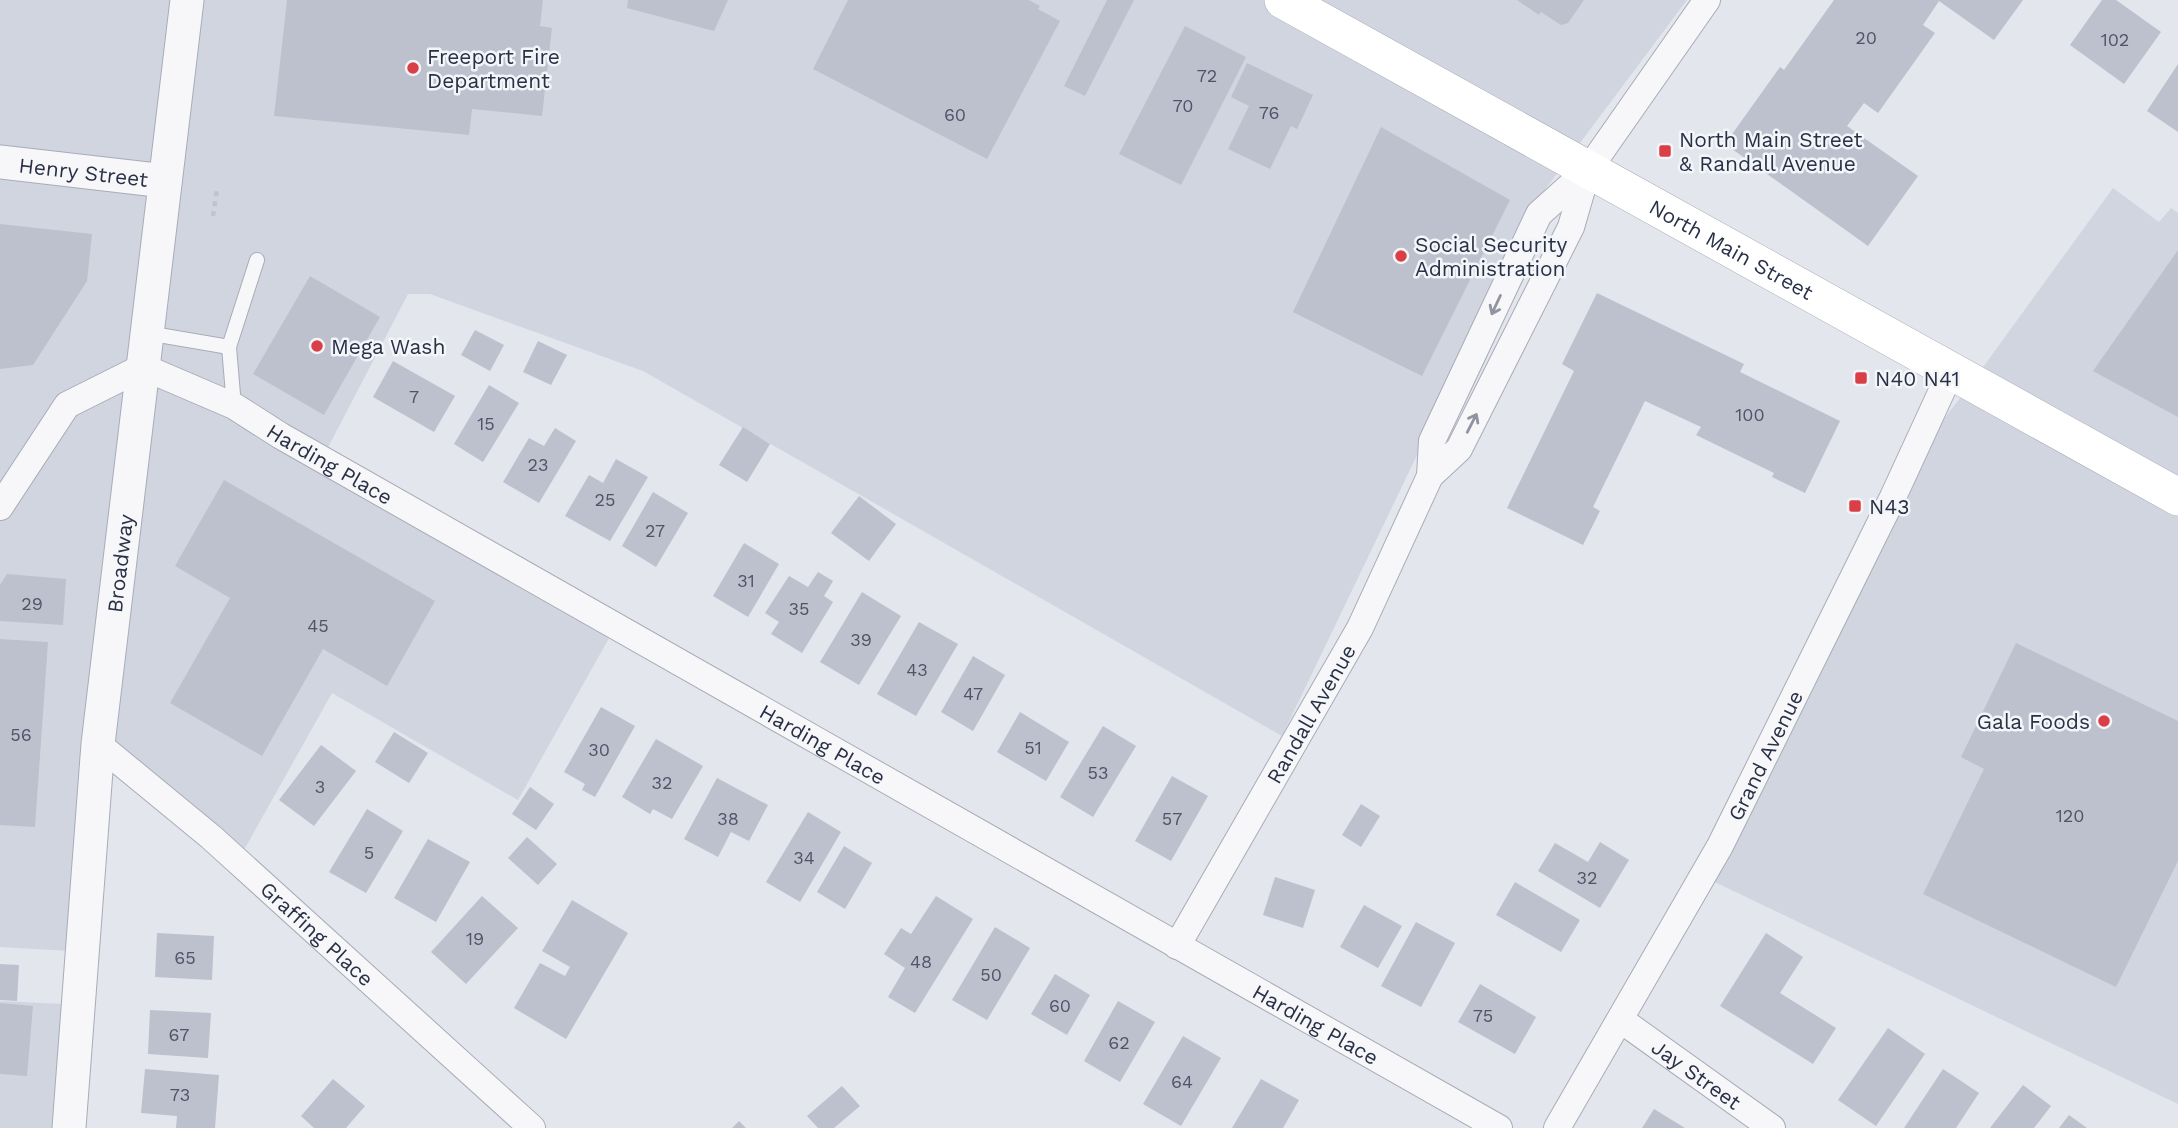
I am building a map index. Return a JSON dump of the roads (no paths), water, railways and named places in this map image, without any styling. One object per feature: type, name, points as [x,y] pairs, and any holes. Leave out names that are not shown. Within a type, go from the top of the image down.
[{"type":"main road","name":"North Main Street","points":[[1283,0],[2178,497]]},
{"type":"street","name":"Broadway","points":[[69,1128],[98,744],[187,0]]},
{"type":"street","name":"Randall Avenue","points":[[1177,946],[1360,628],[1430,476],[1459,449],[1571,227],[1588,170],[1707,0]]},
{"type":"street","name":"Henry Street","points":[[0,162],[165,181]]},
{"type":"street","name":"Harding Place","points":[[143,367],[234,406],[281,436],[1499,1128]]},
{"type":"street","points":[[0,507],[68,405],[143,367]]},
{"type":"street","name":"Grand Avenue","points":[[1557,1128],[1720,846],[1894,497],[1951,371]]},
{"type":"street","name":"Graffing Place","points":[[98,744],[211,837],[531,1128]]},
{"type":"street","name":"Jay Street","points":[[1621,1020],[1772,1128]]},
{"type":"lane","points":[[234,406],[229,347],[257,260]]},
{"type":"lane","points":[[147,332],[229,347]]},
{"type":"place","name":"Freeport Fire Department","points":[[413,68]]},
{"type":"place","name":"North Main Street & Randall Avenue","points":[[1665,151]]},
{"type":"place","name":"Social Security Administration","points":[[1401,256]]},
{"type":"place","name":"Mega Wash","points":[[317,346]]},
{"type":"place","name":"N40 N41","points":[[1861,378]]},
{"type":"place","name":"N43","points":[[1855,506]]},
{"type":"place","name":"Gala Foods","points":[[2104,721]]}]
